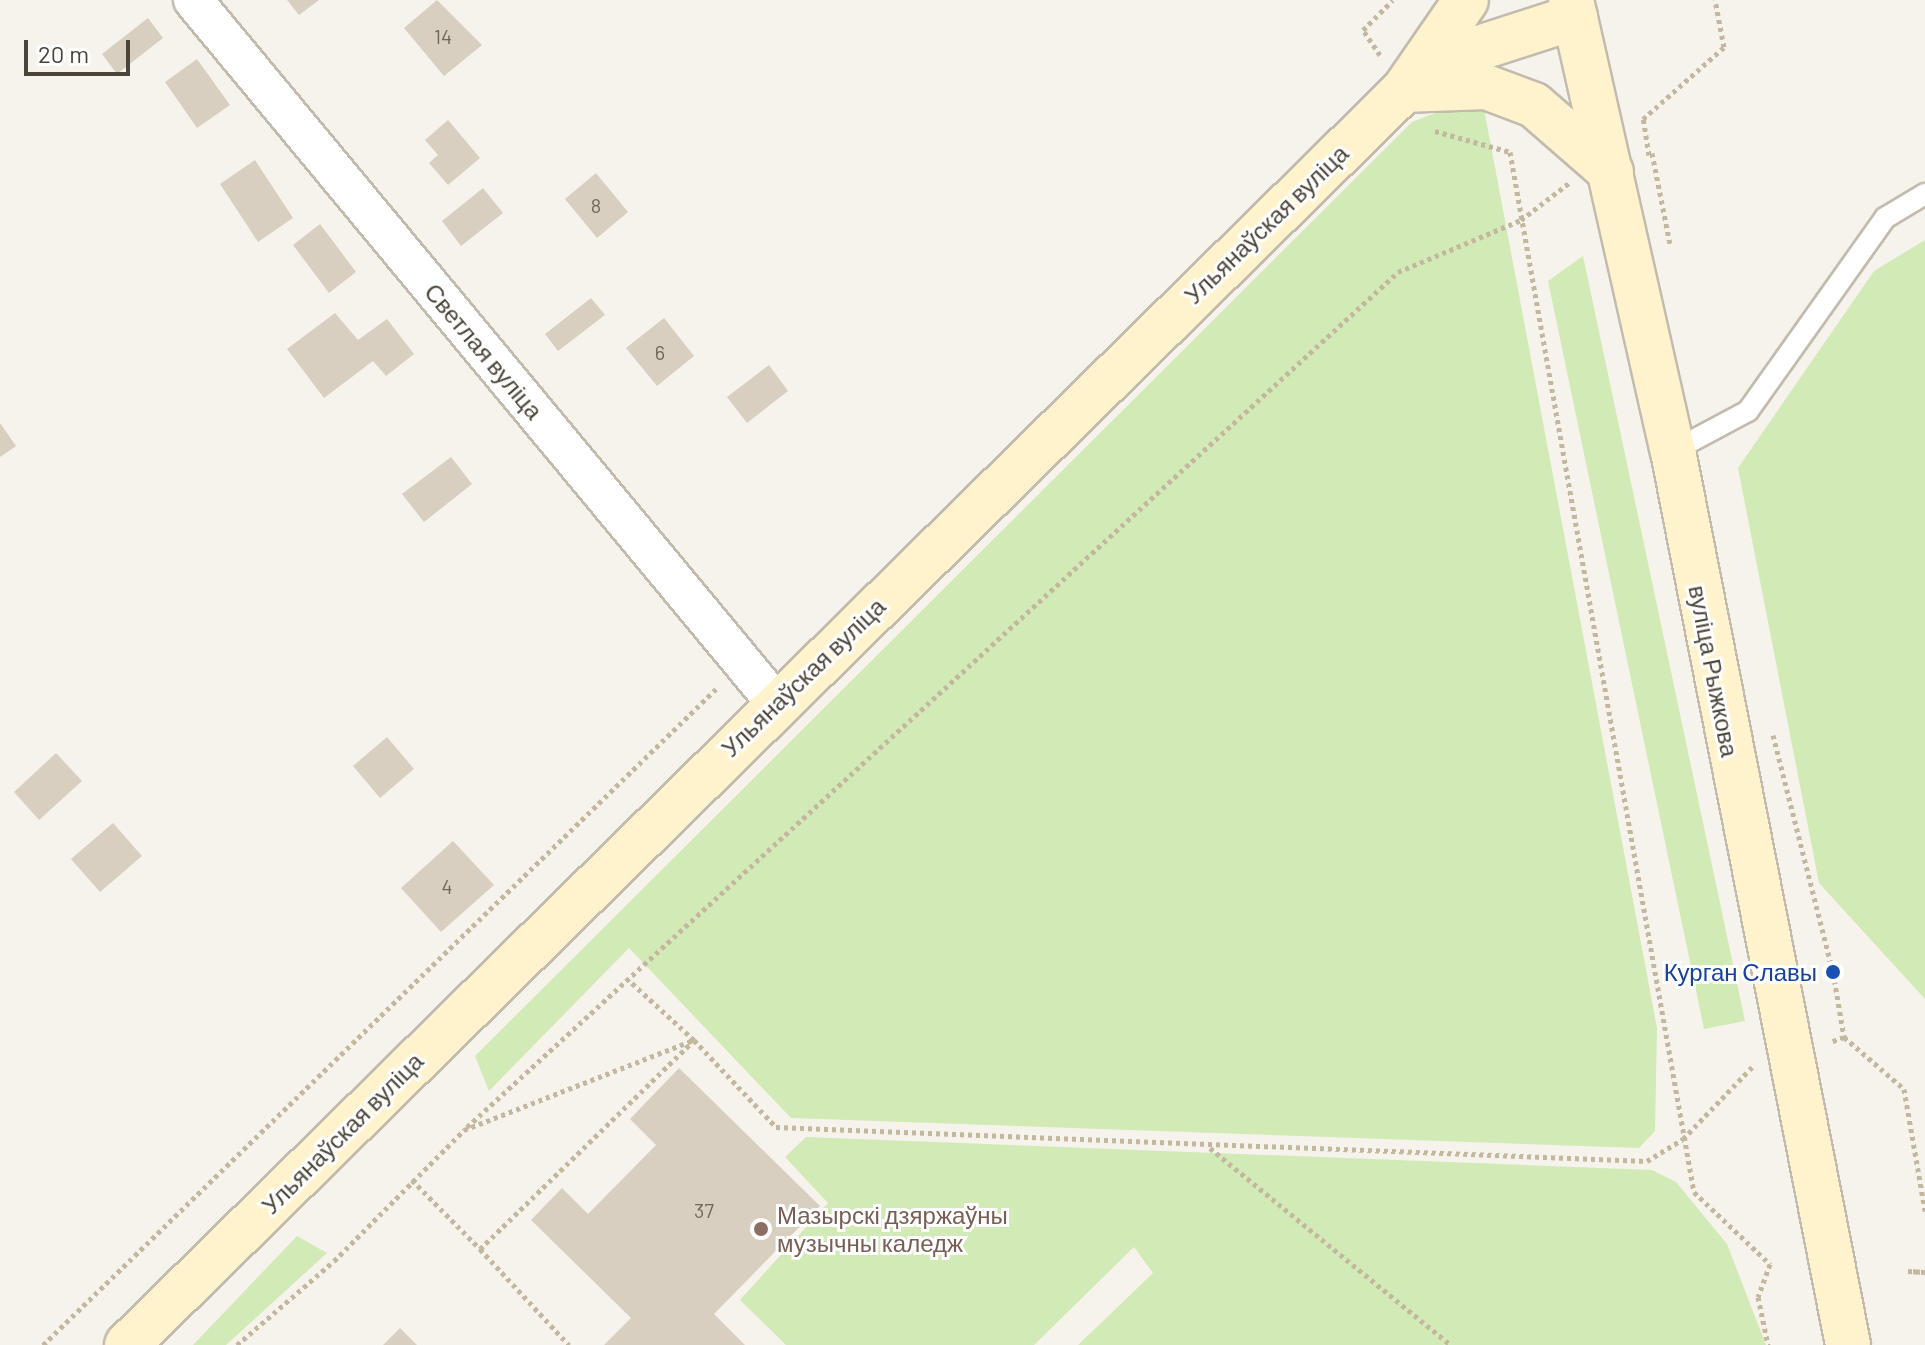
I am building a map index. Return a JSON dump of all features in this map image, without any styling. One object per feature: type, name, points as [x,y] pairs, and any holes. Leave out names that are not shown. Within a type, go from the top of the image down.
[{"type":"main road","name":"Ульянаўская вуліца","points":[[127,1345],[776,703],[1404,90],[1466,0]]},
{"type":"main road","points":[[1404,90],[1479,48],[1568,6]]},
{"type":"main road","name":"вуліца Рыжкова","points":[[1568,6],[1611,172],[1673,451],[1788,1057],[1848,1345]]},
{"type":"main road","points":[[1404,90],[1486,87],[1534,105],[1611,172]]},
{"type":"street","name":"Светлая вуліца","points":[[193,0],[776,703]]},
{"type":"lane","points":[[1673,451],[1748,411],[1885,218],[1925,194]]},
{"type":"path","points":[[1434,131],[1510,152],[1694,1192],[1770,1264],[1758,1297],[1768,1345]]},
{"type":"path","points":[[237,1345],[464,1130],[631,982],[1398,272],[1521,220]]},
{"type":"path","points":[[43,1345],[743,663]]},
{"type":"path","points":[[1833,972],[1844,1037],[1904,1089],[1925,1211]]},
{"type":"path","points":[[631,982],[694,1040],[776,1127],[1209,1147],[1647,1161],[1683,1139],[1747,1065],[1788,1057],[1844,1037]]},
{"type":"path","points":[[464,1130],[694,1040]]},
{"type":"path","points":[[480,1249],[694,1040]]},
{"type":"path","points":[[1209,1147],[1451,1345]]},
{"type":"path","points":[[412,1180],[569,1345]]},
{"type":"green space","points":[[1455,105],[1484,109],[1657,1028],[1655,1131],[1639,1148],[791,1118],[629,948],[489,1091],[475,1056],[1412,122]]},
{"type":"green space","points":[[1925,240],[1925,999],[1819,883],[1738,468],[1874,271]]},
{"type":"green space","points":[[1583,256],[1745,1021],[1704,1029],[1548,281]]},
{"type":"green space","points":[[806,1137],[1652,1170],[1676,1182],[1727,1244],[1766,1345],[1078,1345],[1153,1273],[1134,1247],[1034,1345],[786,1345],[740,1300],[828,1203],[785,1157]]},
{"type":"green space","points":[[297,1236],[327,1253],[226,1345],[193,1345]]},
{"type":"building","points":[[287,0],[319,0],[299,15]]},
{"type":"building","points":[[437,0],[482,45],[444,76],[404,28]]},
{"type":"building","points":[[148,18],[163,38],[117,74],[102,54]]},
{"type":"building","points":[[197,59],[230,105],[197,128],[165,82]]},
{"type":"building","points":[[448,120],[480,158],[448,185],[429,163],[438,155],[425,140]]},
{"type":"building","points":[[255,160],[293,218],[258,242],[220,184]]},
{"type":"building","points":[[596,173],[628,212],[597,238],[565,199]]},
{"type":"building","points":[[483,188],[503,213],[461,246],[442,221]]},
{"type":"building","points":[[320,224],[356,272],[329,293],[293,245]]},
{"type":"building","points":[[591,298],[605,315],[558,351],[545,334]]},
{"type":"building","points":[[335,313],[358,340],[387,319],[414,354],[386,376],[373,361],[324,398],[287,349]]},
{"type":"building","points":[[664,318],[694,356],[657,386],[626,348]]},
{"type":"building","points":[[769,365],[788,391],[747,423],[727,397]]},
{"type":"building","points":[[0,423],[16,446],[0,457]]},
{"type":"building","points":[[451,457],[472,484],[424,522],[402,494]]},
{"type":"building","points":[[387,737],[414,769],[380,798],[353,766]]},
{"type":"building","points":[[56,753],[82,781],[39,820],[14,792]]},
{"type":"building","points":[[113,823],[142,856],[100,892],[71,859]]},
{"type":"building","points":[[453,841],[494,885],[441,932],[401,888]]},
{"type":"building","points":[[679,1068],[820,1206],[714,1314],[745,1345],[604,1345],[631,1318],[531,1220],[562,1188],[588,1214],[656,1145],[630,1119]]},
{"type":"building","points":[[400,1328],[417,1345],[383,1345]]},
{"type":"place","name":"Курган Славы","points":[[1833,972]]},
{"type":"place","name":"Мазырскі дзяржаўны музычны каледж","points":[[761,1229]]}]
